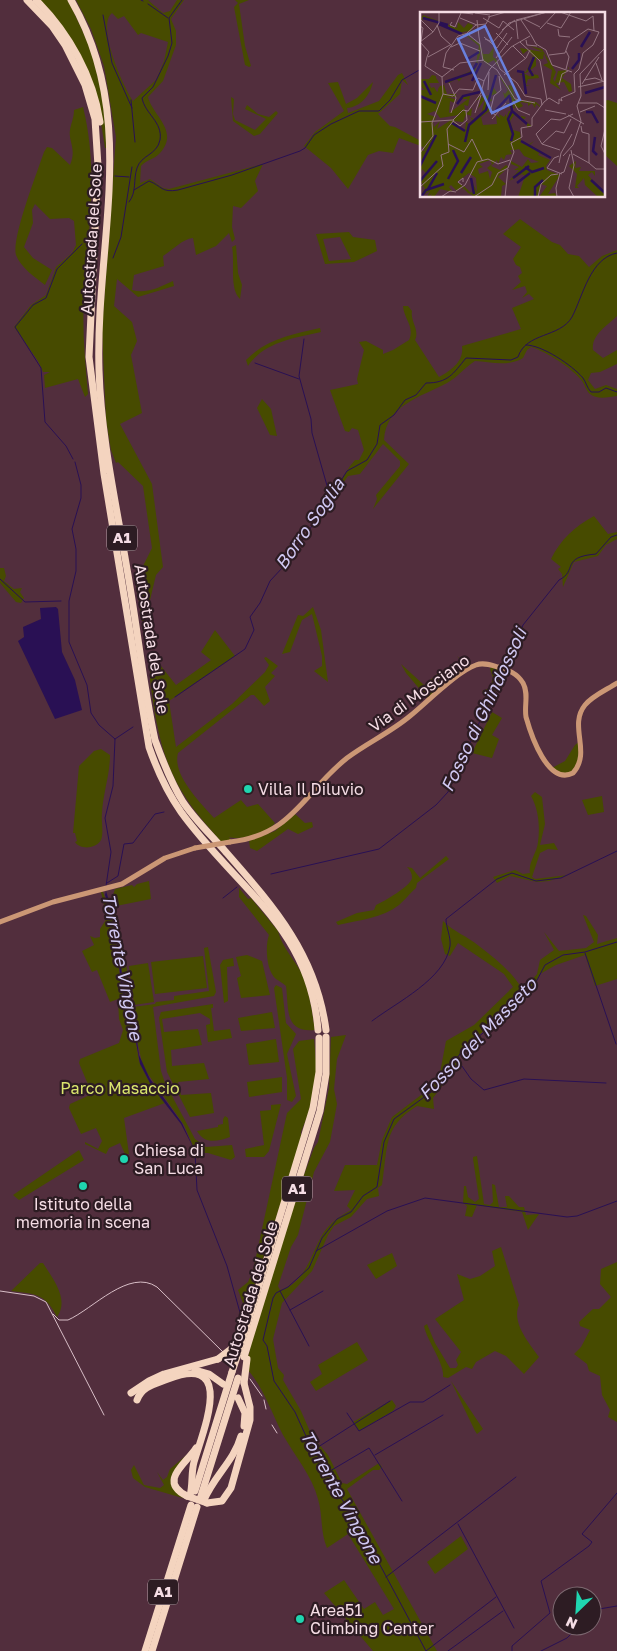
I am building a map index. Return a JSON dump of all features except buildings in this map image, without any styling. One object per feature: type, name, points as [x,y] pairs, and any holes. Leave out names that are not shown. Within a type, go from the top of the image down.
[{"type":"highway","name":"Autostrada del Sole","points":[[27,0],[52,26],[69,52],[85,84],[95,119],[98,166],[88,338],[94,405],[149,747],[157,770],[182,813],[260,900],[283,932],[306,976],[322,1034],[314,1108],[256,1297],[241,1353],[238,1378],[145,1651]]},
{"type":"highway","name":"Autostrada del Sole","points":[[36,0],[56,23],[80,60],[95,96],[102,134],[103,165],[94,300],[94,405]]},
{"type":"highway","name":"Autostrada del Sole","points":[[71,0],[93,46],[106,94],[109,116],[110,179],[98,325],[101,403],[156,740],[166,770],[185,804],[265,897],[300,946],[316,984],[326,1074],[320,1111],[250,1338],[241,1353]]},
{"type":"highway","points":[[131,1393],[149,1380],[164,1374],[241,1353],[238,1378],[250,1416],[231,1488],[222,1501],[196,1502],[177,1489],[175,1476],[178,1469],[195,1450],[201,1436]]},
{"type":"highway","points":[[164,1374],[182,1370],[199,1370],[212,1375],[223,1384]]},
{"type":"highway","points":[[137,1400],[139,1394],[146,1387],[191,1372],[203,1376],[210,1384],[212,1395],[193,1467],[196,1502]]},
{"type":"highway","points":[[196,1502],[239,1443],[245,1417],[244,1408],[238,1398]]},
{"type":"highway","name":"Autostrada del Sole","points":[[152,1651],[185,1535]]},
{"type":"main road","name":"Via di Mosciano","points":[[0,922],[53,902],[126,882],[176,853],[251,838],[279,826],[334,769],[409,717],[428,699],[472,667],[483,663],[514,673],[522,682],[526,696],[528,722],[545,762],[551,770],[560,775],[573,773],[582,758],[578,728],[581,711],[589,701],[617,683]]},
{"type":"green space","points":[[39,0],[68,0],[91,49],[104,102],[107,148],[105,148],[98,104]]},
{"type":"green space","points":[[76,0],[148,0],[163,13],[170,11],[177,0],[184,0],[171,19],[176,31],[176,45],[163,81],[148,97],[150,104],[166,130],[167,138],[160,153],[141,166],[140,183],[150,179],[163,188],[169,189],[263,164],[255,181],[258,191],[241,208],[233,206],[232,227],[235,239],[232,242],[229,233],[216,246],[196,255],[193,238],[185,240],[163,256],[164,266],[134,275],[132,290],[143,291],[158,288],[173,281],[174,286],[138,297],[117,279],[114,306],[132,322],[137,341],[131,355],[142,413],[120,424],[152,484],[163,567],[156,575],[145,621],[142,621],[135,577],[139,574],[152,548],[143,486],[118,462],[116,463],[111,450],[106,420],[102,329],[116,137],[104,66],[91,29]],"holes":[[[112,13],[118,19],[124,16],[138,35],[141,33],[168,42],[164,61],[156,80],[133,101],[123,83],[109,43],[108,20]]]},
{"type":"green space","points":[[235,0],[249,0],[239,4],[245,46],[251,66],[249,67],[245,65],[234,7],[238,3]]},
{"type":"green space","points":[[402,73],[408,85],[402,80],[400,94],[378,114],[390,126],[420,140],[420,146],[399,138],[393,153],[379,151],[368,155],[348,189],[331,168],[304,146],[315,132],[344,111],[328,83],[338,82],[346,104],[357,98],[373,82],[364,100],[357,105],[347,108],[348,113],[379,101],[398,75]]},
{"type":"green space","points":[[231,97],[234,99],[233,114],[235,120],[255,130],[266,119],[245,109],[247,105],[258,114],[269,117],[276,111],[278,113],[260,134],[254,136],[233,121]]},
{"type":"green space","points":[[604,101],[617,103],[617,166],[604,154]]},
{"type":"green space","points":[[83,107],[88,131],[91,178],[90,225],[83,308],[88,394],[85,397],[78,379],[45,388],[44,375],[50,372],[43,372],[38,361],[14,327],[31,305],[46,295],[56,267],[72,253],[76,245],[74,221],[69,218],[50,219],[35,204],[32,210],[33,223],[24,247],[33,258],[52,270],[45,285],[25,268],[16,255],[17,235],[21,220],[44,152],[47,147],[52,148],[70,165],[73,150],[70,130],[74,110]]},
{"type":"green space","points":[[520,219],[552,242],[560,245],[568,254],[579,256],[589,267],[602,256],[617,250],[617,316],[597,335],[594,340],[593,350],[603,358],[617,350],[617,364],[600,372],[591,373],[588,380],[595,389],[606,385],[617,389],[617,396],[603,398],[593,396],[587,391],[578,376],[566,366],[531,347],[523,358],[518,361],[499,363],[475,361],[451,381],[406,404],[391,418],[386,428],[384,440],[409,464],[373,509],[377,499],[376,495],[400,466],[400,461],[383,444],[360,474],[348,476],[330,502],[330,498],[350,466],[355,460],[359,460],[364,450],[358,430],[352,428],[349,432],[345,431],[330,390],[358,384],[357,379],[364,350],[359,342],[366,341],[383,350],[383,354],[409,340],[411,331],[403,306],[408,306],[412,311],[412,318],[416,329],[415,340],[439,377],[459,361],[462,346],[521,329],[512,308],[534,299],[529,294],[522,298],[527,292],[525,286],[512,290],[521,282],[518,276],[522,273],[520,267],[516,265],[513,259],[521,247],[503,234]]},
{"type":"green space","points":[[349,232],[353,237],[375,240],[377,251],[354,262],[325,264],[316,234]],"holes":[[[340,237],[351,259],[329,261],[323,239]]]},
{"type":"green space","points":[[236,245],[238,273],[242,285],[240,299],[233,282],[232,247]]},
{"type":"green space","points":[[320,328],[321,332],[290,339],[271,346],[262,351],[248,366],[246,360],[271,342],[290,335]]},
{"type":"green space","points":[[262,399],[271,409],[277,436],[270,435],[257,408]]},
{"type":"green space","points":[[594,516],[608,534],[617,532],[617,539],[606,545],[598,556],[574,562],[563,587],[562,574],[558,569],[561,567],[551,559],[559,545],[569,534]]},
{"type":"green space","points":[[0,568],[4,568],[6,576],[4,581],[14,589],[22,588],[20,592],[24,598],[21,603],[16,602],[0,583]]},
{"type":"green space","points":[[313,607],[321,630],[328,682],[314,671],[322,666],[322,656],[312,614],[302,620],[290,652],[282,654],[298,615],[303,616]]},
{"type":"green space","points":[[215,630],[235,656],[169,701],[176,747],[232,704],[265,672],[269,665],[264,658],[266,657],[278,666],[271,673],[275,676],[265,687],[270,701],[264,706],[254,695],[251,695],[178,753],[177,761],[183,779],[188,788],[214,818],[241,800],[247,807],[258,804],[275,823],[272,827],[261,833],[240,838],[229,837],[232,841],[222,843],[190,804],[171,771],[157,726],[150,679],[150,670],[154,666],[161,666],[176,685],[211,660],[201,652]]},
{"type":"green space","points":[[457,656],[470,668],[428,699],[406,673],[401,664],[424,685],[440,672],[447,679],[460,669],[461,661]]},
{"type":"green space","points":[[492,665],[505,669],[484,716],[481,715],[489,697],[482,691],[490,688],[493,678],[490,669]]},
{"type":"green space","points":[[492,712],[502,718],[492,735],[499,739],[492,758],[472,753]]},
{"type":"green space","points":[[580,741],[582,758],[569,775],[550,769],[565,761],[575,745]]},
{"type":"green space","points":[[101,749],[110,755],[102,816],[102,837],[96,845],[84,847],[77,845],[75,833],[73,833],[79,766],[94,751]]},
{"type":"green space","points":[[535,792],[542,797],[545,824],[540,845],[554,843],[558,850],[548,849],[540,853],[532,877],[535,879],[568,875],[549,881],[537,882],[510,876],[497,883],[493,877],[515,870],[523,874],[530,873],[530,865],[539,837],[537,813],[531,796]]},
{"type":"green space","points":[[602,796],[604,812],[588,815],[582,800]]},
{"type":"green space","points":[[295,814],[305,823],[312,822],[313,827],[298,834],[288,829],[257,851],[250,848],[249,841],[275,831]]},
{"type":"green space","points":[[446,856],[449,859],[417,883],[416,888],[392,909],[378,916],[362,920],[338,925],[336,922],[357,913],[374,910],[376,905],[402,889],[412,878],[411,872],[407,867],[412,868],[420,878]]},
{"type":"green space","points":[[149,881],[151,899],[116,906],[113,895],[115,889],[132,885],[134,887],[137,884]]},
{"type":"green space","points":[[239,888],[248,899],[251,898],[278,931],[283,943],[300,970],[307,990],[315,1030],[298,1028],[290,1018],[286,986],[276,979],[268,964],[269,935],[239,897]]},
{"type":"green space","name":"Parco Masaccio","points":[[101,892],[103,892],[114,924],[121,985],[133,1025],[139,1061],[147,1078],[165,1103],[124,1118],[129,1154],[125,1154],[120,1143],[109,1148],[106,1154],[85,1144],[85,1142],[98,1149],[102,1141],[96,1128],[81,1134],[69,1108],[70,1104],[92,1094],[79,1063],[80,1059],[119,1043],[123,1030],[119,1019],[118,999],[110,1002],[97,970],[92,972],[82,951],[94,945],[90,936],[100,937],[100,929],[107,918]]},
{"type":"green space","points":[[583,915],[586,916],[598,935],[597,944],[617,938],[617,979],[595,986],[585,955],[556,965],[540,974],[535,984],[506,1008],[459,1056],[461,1061],[433,1098],[434,1109],[417,1106],[398,1122],[389,1139],[382,1185],[378,1188],[379,1196],[367,1199],[351,1217],[334,1226],[312,1271],[282,1303],[273,1339],[278,1368],[284,1375],[283,1380],[301,1411],[312,1436],[328,1455],[342,1483],[347,1484],[379,1463],[382,1467],[379,1470],[373,1470],[347,1489],[437,1651],[373,1651],[324,1593],[344,1580],[364,1609],[375,1602],[383,1615],[394,1609],[348,1534],[327,1548],[323,1536],[320,1505],[312,1482],[283,1435],[262,1390],[245,1367],[250,1350],[250,1338],[285,1226],[314,1148],[318,1142],[329,1088],[331,1037],[346,1035],[337,1059],[334,1089],[337,1104],[330,1142],[314,1172],[298,1235],[291,1247],[278,1286],[280,1290],[289,1287],[302,1274],[327,1228],[351,1210],[347,1206],[355,1190],[334,1191],[345,1165],[377,1165],[382,1140],[392,1117],[429,1089],[439,1078],[446,1041],[474,1025],[513,987],[504,974],[458,943],[450,956],[445,954],[441,939],[443,921],[497,961],[508,971],[523,990],[537,974],[540,960],[554,950],[544,932],[559,951],[586,948],[594,942]]},
{"type":"green space","points":[[208,947],[216,992],[214,996],[153,1007],[161,1071],[165,1083],[195,1139],[206,1147],[232,1145],[235,1157],[231,1160],[208,1153],[196,1153],[184,1125],[143,1067],[120,965],[126,964],[133,1007],[155,1004],[156,1002],[174,1000],[174,996],[209,991],[204,948]]},
{"type":"green space","points":[[247,955],[262,961],[270,995],[241,998],[237,978],[241,976],[236,957]]},
{"type":"green space","points":[[203,956],[207,988],[155,994],[151,962]]},
{"type":"green space","points":[[233,958],[234,966],[227,967],[228,1001],[224,1003],[220,965],[223,960]]},
{"type":"green space","points":[[148,963],[154,1002],[134,1005],[129,966]]},
{"type":"green space","points":[[276,985],[282,988],[286,1023],[296,1034],[287,1054],[296,1096],[292,1102],[287,1100],[287,1078],[274,988]]},
{"type":"green space","points":[[213,1004],[213,1008],[211,1008],[214,1031],[230,1029],[232,1038],[208,1042],[206,1025],[210,1024],[210,1019],[200,1013],[162,1019],[164,1032],[198,1029],[202,1045],[171,1050],[172,1066],[204,1063],[209,1079],[178,1082],[181,1095],[211,1093],[214,1113],[190,1117],[167,1072],[159,1018],[161,1012]]},
{"type":"green space","points":[[272,1012],[275,1028],[241,1031],[238,1018]]},
{"type":"green space","points":[[276,1039],[279,1062],[249,1065],[246,1044]]},
{"type":"green space","points":[[314,1039],[317,1072],[309,1112],[301,1132],[301,1141],[246,1311],[238,1290],[248,1282],[253,1271],[287,1113],[301,1099],[293,1049],[299,1041]]},
{"type":"green space","points":[[282,1077],[282,1092],[249,1097],[247,1082]]},
{"type":"green space","points":[[281,1104],[269,1151],[264,1157],[246,1157],[245,1149],[264,1145],[260,1111],[271,1110],[271,1105]]},
{"type":"green space","points":[[225,1116],[228,1118],[230,1137],[211,1141],[203,1138],[197,1131],[218,1127],[218,1125],[223,1124]]},
{"type":"green space","points":[[79,1150],[84,1160],[19,1200],[13,1195]]},
{"type":"green space","points":[[477,1156],[484,1204],[490,1205],[493,1202],[492,1184],[495,1185],[499,1207],[507,1207],[505,1196],[509,1196],[519,1207],[524,1207],[526,1215],[539,1214],[528,1230],[522,1212],[477,1205],[472,1217],[465,1216],[467,1206],[463,1203],[464,1186],[466,1186],[468,1197],[475,1202],[479,1199],[473,1159],[473,1157]]},
{"type":"green space","points":[[501,1247],[519,1305],[517,1319],[519,1326],[539,1357],[524,1374],[506,1356],[495,1351],[476,1362],[472,1369],[466,1367],[448,1378],[443,1377],[439,1359],[424,1326],[427,1324],[435,1343],[450,1368],[456,1368],[458,1365],[456,1360],[461,1352],[435,1319],[464,1300],[457,1274],[470,1279],[480,1276],[495,1266],[492,1251]]},
{"type":"green space","points":[[392,1253],[397,1266],[376,1279],[367,1265]]},
{"type":"green space","points":[[617,1262],[617,1422],[608,1417],[610,1410],[602,1395],[600,1376],[589,1371],[587,1364],[574,1354],[581,1347],[590,1330],[580,1326],[579,1322],[593,1309],[599,1309],[611,1297],[600,1284],[601,1269]]},
{"type":"green space","points":[[40,1263],[43,1263],[51,1275],[61,1296],[61,1310],[57,1317],[44,1299],[33,1294],[11,1291]]},
{"type":"green space","points":[[357,1342],[368,1360],[316,1391],[310,1382],[322,1374],[318,1365]]},
{"type":"green space","points":[[451,1381],[483,1429],[477,1434],[475,1431]]},
{"type":"green space","points":[[392,1400],[396,1406],[393,1411],[359,1431],[353,1422]]},
{"type":"green space","points":[[190,1452],[172,1478],[186,1499],[145,1487],[133,1478],[131,1470],[134,1465],[144,1485],[160,1488],[164,1485],[157,1472],[163,1480],[167,1477],[170,1469]]},
{"type":"green space","points":[[461,1536],[468,1549],[435,1574],[427,1562]]},
{"type":"shaded area","points":[[56,607],[58,609],[62,652],[75,680],[82,710],[55,719],[18,641],[24,637],[23,627],[41,619],[40,608]]},
{"type":"shaded area","points":[[106,891],[118,930],[123,988],[135,1027],[139,1055],[150,1079],[182,1123],[196,1153],[181,1124],[152,1087],[140,1064],[133,1025],[121,986],[116,928],[105,895]]},
{"type":"waterway","name":"Torrente Vingone","points":[[129,202],[134,190],[137,168],[142,160],[156,149],[160,140],[159,128],[146,109],[142,98],[153,87],[168,56],[172,43],[169,18],[182,0]]},
{"type":"waterway","points":[[148,4],[168,18]]},
{"type":"waterway","points":[[103,15],[112,63],[132,108]]},
{"type":"waterway","points":[[134,190],[149,181],[168,191],[178,190],[232,175],[300,151],[305,148],[314,135],[331,124],[359,111],[379,111],[390,100],[402,80],[420,70]]},
{"type":"waterway","points":[[131,100],[135,142]]},
{"type":"waterway","name":"Torrente Vingone","points":[[113,258],[121,237],[132,167]]},
{"type":"waterway","points":[[115,176],[129,177]]},
{"type":"waterway","name":"Torrente Vingone","points":[[73,459],[66,446],[45,422],[41,368],[15,327],[33,305],[46,298],[57,269],[82,244]]},
{"type":"waterway","name":"Borro Soglia","points":[[175,697],[245,649],[254,630],[250,617],[260,603],[270,581],[283,567],[314,523],[347,471],[367,460],[377,444],[380,425],[394,415],[405,400],[416,395],[426,383],[434,383],[445,379],[466,358],[511,360],[518,357],[528,343],[567,324],[594,270],[608,256],[617,253]]},
{"type":"waterway","points":[[304,339],[299,376],[311,419],[312,433],[330,496]]},
{"type":"waterway","points":[[526,345],[540,348],[564,362],[583,378],[591,392],[599,392],[606,388],[617,392]]},
{"type":"waterway","points":[[255,363],[299,379]]},
{"type":"waterway","name":"Torrente Vingone","points":[[75,462],[81,485],[81,498],[72,529],[76,549],[76,571],[69,601],[69,642],[87,685],[91,713],[99,725],[115,739],[113,786],[105,818],[111,852],[106,886]]},
{"type":"waterway","name":"Fosso di Ghindossoli","points":[[505,666],[523,625],[559,580],[568,573],[573,561],[596,554],[611,537],[617,535]]},
{"type":"waterway","points":[[0,579],[25,602],[61,601]]},
{"type":"waterway","name":"Fosso di Ghindossoli","points":[[271,874],[379,849],[436,805],[448,792],[502,672]]},
{"type":"waterway","name":"Borro Soglia","points":[[115,739],[133,727]]},
{"type":"waterway","points":[[107,883],[118,876],[124,844],[133,843],[155,814],[164,812]]},
{"type":"waterway","points":[[372,1021],[418,989],[439,969],[446,958],[450,946],[446,919],[497,879],[512,873],[536,881],[561,878],[617,851]]},
{"type":"waterway","name":"Fosso di Ghindossoli","points":[[223,898],[237,887]]},
{"type":"waterway","name":"Fosso del Masseto","points":[[426,1651],[356,1520],[341,1498],[329,1471],[310,1445],[295,1412],[274,1381],[267,1346],[263,1340],[273,1298],[276,1293],[288,1287],[309,1268],[322,1238],[337,1219],[351,1212],[363,1196],[377,1187],[384,1142],[394,1119],[434,1090],[465,1047],[483,1033],[506,1008],[535,984],[545,965],[563,955],[585,952],[617,942]]},
{"type":"waterway","points":[[585,953],[616,1044]]},
{"type":"waterway","points":[[457,1059],[471,1079],[484,1090],[524,1079],[606,1083]]},
{"type":"waterway","name":"Torrente Vingone","points":[[195,1152],[197,1190],[227,1266],[241,1316]]},
{"type":"waterway","points":[[316,1251],[387,1211],[425,1198],[567,1217],[577,1216],[617,1201]]},
{"type":"waterway","points":[[280,1291],[309,1346]]},
{"type":"waterway","points":[[290,1310],[323,1291]]},
{"type":"waterway","points":[[347,1413],[359,1431],[410,1402],[423,1402],[450,1385]]},
{"type":"waterway","points":[[315,1449],[390,1401]]},
{"type":"waterway","points":[[375,1455],[443,1415]]},
{"type":"waterway","points":[[330,1471],[369,1448],[402,1501]]},
{"type":"waterway","points":[[386,1577],[516,1477]]},
{"type":"waterway","points":[[512,1651],[512,1646],[550,1613],[541,1581],[589,1546],[592,1542],[582,1534],[617,1493]]},
{"type":"waterway","points":[[458,1524],[514,1628]]},
{"type":"waterway","points":[[426,1651],[496,1597]]},
{"type":"waterway","points":[[602,1608],[617,1606]]},
{"type":"waterway","points":[[448,1651],[503,1611]]},
{"type":"waterway","points":[[541,1651],[569,1636]]},
{"type":"tram line","points":[[53,1314],[59,1320],[68,1320],[123,1286],[146,1283],[157,1287],[223,1352]]},
{"type":"tram line","points":[[0,1291],[34,1296],[46,1302],[104,1415]]},
{"type":"tram line","points":[[250,1379],[262,1396]]},
{"type":"tram line","points":[[264,1400],[266,1409]]},
{"type":"tram line","points":[[272,1425],[277,1433]]},
{"type":"place","name":"Villa Il Diluvio","points":[[248,789]]},
{"type":"place","name":"Chiesa di San Luca","points":[[124,1159]]},
{"type":"place","name":"Istituto della memoria in scena","points":[[83,1186]]},
{"type":"place","name":"Area51 Climbing Center","points":[[300,1619]]}]
